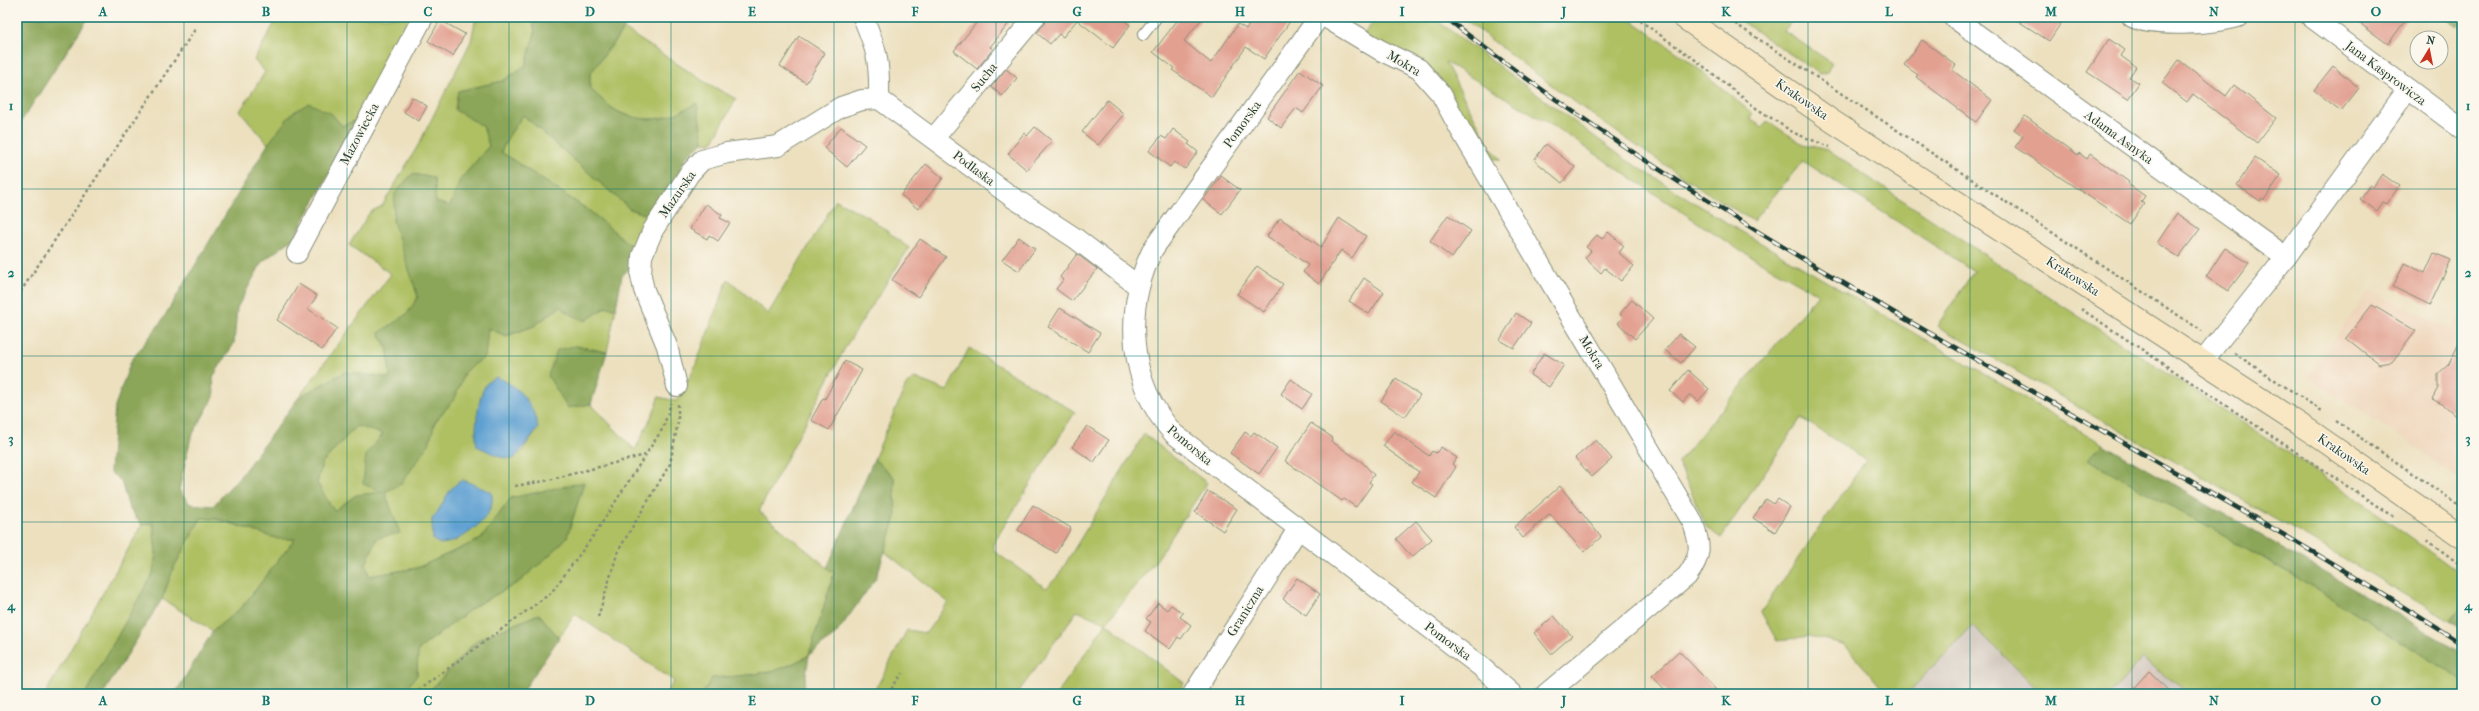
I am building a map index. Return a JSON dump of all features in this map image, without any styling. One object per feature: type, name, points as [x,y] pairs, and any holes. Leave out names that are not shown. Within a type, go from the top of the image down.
[{"type":"main road","name":"Krakowska","points":[[1683,17],[1832,121],[2316,435],[2462,537]]},
{"type":"street","name":"Mazowiecka","points":[[297,253],[423,17]]},
{"type":"street","points":[[863,17],[874,43],[880,67],[878,99]]},
{"type":"street","name":"Sucha","points":[[934,138],[1035,17]]},
{"type":"street","name":"Pomorska","points":[[1319,17],[1152,250],[1138,286],[1135,308],[1135,349],[1140,377],[1148,399],[1159,417],[1180,438],[1480,666],[1512,694]]},
{"type":"street","name":"Mokra","points":[[1325,17],[1380,50],[1419,69],[1441,94],[1460,129],[1693,523],[1699,540],[1700,555],[1687,576],[1546,694]]},
{"type":"street","name":"Adama Asnyka","points":[[1953,17],[2286,257]]},
{"type":"street","points":[[2132,17],[2149,23],[2162,24],[2238,17]]},
{"type":"street","name":"Jana Kasprowicza","points":[[2311,17],[2462,129]]},
{"type":"street","points":[[2203,361],[2286,257],[2408,89]]},
{"type":"street","name":"Podlaska","points":[[878,99],[934,138],[1012,197],[1075,238],[1138,286]]},
{"type":"street","name":"Mazurska","points":[[677,386],[667,346],[644,290],[641,276],[642,256],[653,230],[689,174],[702,160],[727,153],[778,146],[841,107],[862,100],[878,99]]},
{"type":"street","name":"Graniczna","points":[[1193,694],[1298,529]]},
{"type":"lane","points":[[1143,35],[1157,17]]},
{"type":"path","points":[[1635,17],[1698,62],[1756,108],[1794,133],[1834,150]]},
{"type":"path","points":[[1724,17],[2219,342],[2328,416]]},
{"type":"path","points":[[17,296],[196,28]]},
{"type":"path","points":[[2077,307],[2399,521]]},
{"type":"path","points":[[413,694],[551,593],[594,535],[663,428],[677,386]]},
{"type":"path","points":[[598,617],[618,551],[670,464],[678,422],[677,386]]},
{"type":"path","points":[[2335,420],[2462,507]]},
{"type":"path","points":[[515,486],[545,482],[645,455]]},
{"type":"path","points":[[2424,539],[2462,566]]},
{"type":"path","points":[[888,694],[902,673]]},
{"type":"shaded area","points":[[2370,290],[2450,329],[2462,313],[2462,482],[2395,432],[2306,377]]},
{"type":"shaded area","points":[[1973,625],[2042,694],[1907,694]]},
{"type":"shaded area","points":[[2142,659],[2190,694],[2110,694]]},
{"type":"green space","points":[[23,17],[89,17],[17,128],[17,27]]},
{"type":"green space","points":[[266,17],[417,17],[360,119],[342,126],[331,114],[292,113],[268,144],[240,111],[265,72],[254,60],[274,24]]},
{"type":"green space","points":[[476,17],[532,17],[535,33],[526,65],[503,81],[458,91],[455,110],[483,126],[489,146],[460,180],[450,206],[436,203],[434,178],[413,174],[409,267],[418,298],[407,314],[379,333],[388,350],[390,378],[345,372],[299,397],[391,274],[349,245],[370,212],[382,206],[420,142],[471,41]]},
{"type":"green space","points":[[532,17],[632,17],[590,74],[590,89],[617,111],[642,119],[669,116],[697,103],[703,142],[687,156],[656,218],[630,209],[523,115],[508,137],[501,152],[591,212],[637,251],[633,266],[622,275],[616,308],[606,307],[585,321],[566,312],[561,306],[534,326],[506,336],[488,328],[485,357],[465,371],[455,398],[435,422],[429,444],[401,484],[385,492],[400,533],[377,538],[366,564],[369,576],[417,568],[481,539],[511,498],[584,482],[567,537],[554,551],[519,582],[475,606],[418,650],[417,675],[402,694],[175,694],[213,631],[242,607],[295,539],[278,539],[219,519],[201,518],[174,567],[162,599],[103,694],[85,694],[153,573],[156,553],[153,523],[142,525],[129,508],[121,481],[110,472],[115,406],[131,361],[161,322],[268,144],[292,113],[309,103],[332,114],[342,126],[360,119],[294,238],[262,262],[237,308],[234,343],[213,377],[214,397],[191,437],[179,490],[190,504],[213,506],[242,474],[299,397],[345,372],[390,378],[388,350],[379,333],[407,314],[418,297],[393,221],[395,193],[412,174],[434,178],[436,202],[450,206],[460,180],[489,146],[483,126],[455,110],[458,91],[503,81],[526,65],[535,33]],"holes":[[[356,426],[383,434],[366,454],[363,484],[383,492],[356,495],[334,511],[317,483],[322,463]]]},
{"type":"green space","points":[[1368,17],[1432,17],[1625,159],[1732,226],[2103,444],[2088,459],[2298,578],[2444,668],[2462,682],[2462,694],[2190,694],[2142,659],[2110,694],[2042,694],[1973,625],[1907,694],[1887,694],[1844,644],[1809,636],[1777,641],[1761,612],[1866,460],[1801,418],[1721,538],[1707,528],[1678,462],[1818,294],[1739,250],[1555,127],[1445,62],[1490,147],[1501,159],[1483,159],[1434,72],[1363,35],[1374,21]]},
{"type":"green space","points":[[1462,17],[1627,17],[1688,60],[1753,114],[1750,119],[1762,127],[1767,121],[1803,144],[1827,150],[2027,283],[2267,439],[2385,519],[2462,575],[2462,608],[2450,621],[2330,550],[1937,326],[1974,271],[1803,161],[1753,221],[1678,174],[1604,124]]},
{"type":"green space","points":[[1735,17],[1795,17],[1784,31],[1832,63],[1827,72],[1820,74]]},
{"type":"green space","points":[[2443,17],[2462,17],[2457,27]]},
{"type":"green space","points":[[624,29],[705,82],[736,99],[712,143],[703,142],[697,103],[669,116],[642,119],[617,111],[590,89],[590,74]]},
{"type":"green space","points":[[523,115],[630,209],[656,218],[637,251],[591,212],[501,152],[508,137]]},
{"type":"green space","points":[[836,200],[870,218],[909,248],[846,346],[759,511],[834,573],[809,655],[785,667],[762,673],[713,678],[702,694],[666,694],[674,681],[575,614],[559,638],[539,614],[477,640],[427,694],[402,694],[417,675],[418,650],[475,606],[519,582],[554,551],[567,537],[584,483],[511,498],[481,539],[417,568],[369,576],[366,564],[377,538],[356,495],[334,511],[317,483],[322,463],[356,426],[429,444],[435,422],[455,398],[465,371],[485,357],[488,328],[507,336],[534,326],[561,306],[585,321],[606,307],[616,308],[607,352],[576,346],[568,407],[591,404],[635,450],[656,407],[658,397],[677,401],[694,369],[728,279],[768,314]],"holes":[[[489,381],[506,381],[527,400],[538,428],[520,454],[479,414],[482,392]],[[442,508],[465,533],[456,541],[433,540],[432,519]]]},
{"type":"green space","points":[[575,346],[607,352],[591,404],[568,408],[548,376],[557,350]]},
{"type":"green space","points":[[969,348],[1075,412],[993,544],[995,552],[1046,588],[1058,576],[1144,434],[1207,483],[1155,562],[1106,623],[1077,611],[1017,694],[873,694],[907,630],[926,633],[948,602],[885,552],[896,517],[894,477],[874,459],[906,385],[915,378],[947,391]]},
{"type":"green space","points":[[2103,444],[2462,652],[2462,682],[2444,668],[2298,578],[2088,459]]},
{"type":"green space","points":[[874,459],[894,477],[896,517],[876,578],[836,634],[809,655],[834,573],[827,568]]},
{"type":"green space","points":[[201,518],[225,522],[271,536],[295,539],[242,607],[213,631],[162,599],[174,567]]},
{"type":"green space","points":[[153,523],[156,553],[153,573],[85,694],[45,694],[142,525]]},
{"type":"green space","points":[[2462,608],[2462,629],[2450,621]]},
{"type":"green space","points":[[539,614],[559,638],[521,694],[427,694],[477,640]]},
{"type":"green space","points":[[1106,623],[1184,683],[1178,694],[1057,694]]},
{"type":"green space","points":[[809,655],[803,694],[702,694],[712,678],[762,673],[786,667]]},
{"type":"water","points":[[496,377],[511,385],[524,397],[533,412],[538,428],[514,459],[500,457],[477,446],[476,432],[479,403],[488,382]]},
{"type":"water","points":[[463,480],[491,492],[492,501],[490,510],[484,519],[467,534],[448,543],[440,544],[433,540],[432,519],[449,492],[457,483]]},
{"type":"building","points":[[981,17],[1014,17],[990,47],[993,49],[977,69],[954,51]]},
{"type":"building","points":[[1046,17],[1120,17],[1130,25],[1113,48],[1077,20],[1063,37],[1059,34],[1050,44],[1037,33],[1044,24]]},
{"type":"building","points":[[1180,17],[1203,17],[1184,41],[1211,63],[1238,24],[1246,29],[1254,17],[1293,17],[1264,59],[1246,47],[1212,97],[1172,70],[1174,68],[1153,52]]},
{"type":"building","points":[[2012,17],[2065,17],[2049,41]]},
{"type":"building","points":[[2351,17],[2408,17],[2388,44]]},
{"type":"building","points":[[440,20],[465,34],[453,56],[428,41]]},
{"type":"building","points":[[799,36],[825,53],[806,83],[780,66]]},
{"type":"building","points":[[2109,39],[2125,50],[2121,56],[2136,67],[2129,77],[2139,83],[2128,99],[2087,72]]},
{"type":"building","points":[[1922,40],[1956,65],[1952,70],[1992,100],[1976,122],[1916,77],[1918,75],[1904,65]]},
{"type":"building","points":[[2179,60],[2226,96],[2234,85],[2276,118],[2257,143],[2193,94],[2187,102],[2162,83]]},
{"type":"building","points":[[2333,66],[2359,88],[2341,111],[2314,90]]},
{"type":"building","points":[[1006,69],[1017,78],[1002,96],[991,87]]},
{"type":"building","points":[[1300,70],[1323,86],[1303,113],[1296,108],[1281,128],[1267,117]]},
{"type":"building","points":[[412,97],[427,106],[419,121],[404,112]]},
{"type":"building","points":[[1107,100],[1124,114],[1098,145],[1082,132]]},
{"type":"building","points":[[2025,116],[2078,155],[2079,153],[2087,159],[2090,154],[2129,182],[2128,184],[2145,196],[2141,202],[2144,204],[2130,224],[2015,147],[2023,136],[2014,129]]},
{"type":"building","points":[[841,127],[865,145],[847,167],[824,148]]},
{"type":"building","points":[[1035,127],[1052,141],[1027,170],[1008,154],[1024,133],[1027,136]]},
{"type":"building","points":[[1173,129],[1190,142],[1188,144],[1198,152],[1185,169],[1174,162],[1170,167],[1149,151],[1161,136],[1166,139]]},
{"type":"building","points":[[1546,144],[1575,167],[1562,183],[1534,160]]},
{"type":"building","points":[[2255,158],[2281,175],[2264,200],[2262,198],[2260,201],[2237,185]]},
{"type":"building","points":[[926,164],[943,178],[918,209],[901,195]]},
{"type":"building","points":[[2382,174],[2399,186],[2387,204],[2383,202],[2377,211],[2360,199],[2370,185],[2373,187]]},
{"type":"building","points":[[1221,176],[1240,190],[1222,214],[1203,200]]},
{"type":"building","points":[[706,204],[722,215],[720,218],[730,223],[718,241],[709,235],[707,239],[690,229]]},
{"type":"building","points":[[2177,213],[2200,229],[2179,257],[2157,243]]},
{"type":"building","points":[[1448,215],[1471,231],[1452,258],[1430,241]]},
{"type":"building","points":[[1280,218],[1321,247],[1339,218],[1366,236],[1352,258],[1341,250],[1319,284],[1303,272],[1308,265],[1267,236]]},
{"type":"building","points":[[1608,232],[1624,246],[1619,253],[1634,266],[1621,281],[1605,268],[1601,273],[1585,258],[1591,251],[1586,247],[1597,235],[1602,239]]},
{"type":"building","points":[[1019,237],[1035,249],[1019,271],[1002,260]]},
{"type":"building","points":[[920,239],[946,257],[918,297],[892,280]]},
{"type":"building","points":[[2225,248],[2249,263],[2228,291],[2206,277]]},
{"type":"building","points":[[2434,253],[2451,260],[2430,305],[2393,287],[2404,263],[2425,273]]},
{"type":"building","points":[[1077,254],[1097,269],[1072,301],[1056,289],[1063,280],[1060,277]]},
{"type":"building","points":[[1257,266],[1283,284],[1264,312],[1237,294]]},
{"type":"building","points":[[1364,278],[1384,292],[1369,314],[1349,301]]},
{"type":"building","points":[[299,284],[317,296],[308,309],[337,328],[322,350],[277,320]]},
{"type":"building","points":[[1632,300],[1653,319],[1635,339],[1618,323],[1623,317],[1620,314]]},
{"type":"building","points":[[2372,305],[2416,331],[2392,362],[2379,364],[2346,338]]},
{"type":"building","points":[[1060,308],[1100,333],[1088,352],[1048,327]]},
{"type":"building","points":[[1516,313],[1531,323],[1514,348],[1500,340]]},
{"type":"building","points":[[1679,334],[1695,347],[1681,363],[1665,350]]},
{"type":"building","points":[[2462,337],[2462,421],[2444,405],[2432,399],[2438,388],[2438,374],[2449,364]]},
{"type":"building","points":[[1544,353],[1564,365],[1549,387],[1530,375]]},
{"type":"building","points":[[845,361],[862,370],[829,430],[811,420],[823,398],[825,399]]},
{"type":"building","points":[[1688,370],[1709,389],[1698,401],[1690,394],[1683,402],[1670,391]]},
{"type":"building","points":[[1291,379],[1312,394],[1302,409],[1281,394]]},
{"type":"building","points":[[1396,379],[1420,395],[1405,417],[1381,401]]},
{"type":"building","points":[[1311,423],[1333,438],[1331,441],[1363,463],[1374,475],[1369,482],[1372,484],[1356,507],[1344,499],[1342,501],[1285,461]]},
{"type":"building","points":[[1087,426],[1109,440],[1094,462],[1072,447]]},
{"type":"building","points":[[1394,431],[1429,456],[1432,451],[1436,453],[1441,447],[1457,458],[1452,464],[1456,467],[1436,498],[1412,482],[1419,472],[1383,446]]},
{"type":"building","points":[[1245,432],[1251,436],[1254,432],[1277,448],[1259,474],[1230,453]]},
{"type":"building","points":[[1596,440],[1612,459],[1592,477],[1575,458]]},
{"type":"building","points":[[1560,486],[1601,537],[1584,552],[1550,514],[1523,538],[1514,527]]},
{"type":"building","points":[[1208,491],[1237,509],[1223,531],[1195,512]]},
{"type":"building","points":[[1766,499],[1774,504],[1778,499],[1790,507],[1775,532],[1753,518]]},
{"type":"building","points":[[1033,505],[1071,528],[1056,553],[1018,530]]},
{"type":"building","points":[[1416,521],[1432,539],[1412,557],[1396,539]]},
{"type":"building","points":[[1297,578],[1320,594],[1306,615],[1283,599]]},
{"type":"building","points":[[1158,603],[1167,610],[1171,605],[1183,613],[1180,617],[1191,625],[1181,639],[1178,637],[1170,649],[1145,631],[1151,622],[1146,619]]},
{"type":"building","points":[[1554,616],[1572,636],[1551,654],[1534,633]]},
{"type":"building","points":[[1679,651],[1720,694],[1669,694],[1652,676]]},
{"type":"building","points":[[2149,671],[2173,694],[2128,694]]},
{"type":"railway","points":[[1445,17],[1565,106],[1689,189],[1816,267],[2335,565],[2462,644]]}]
